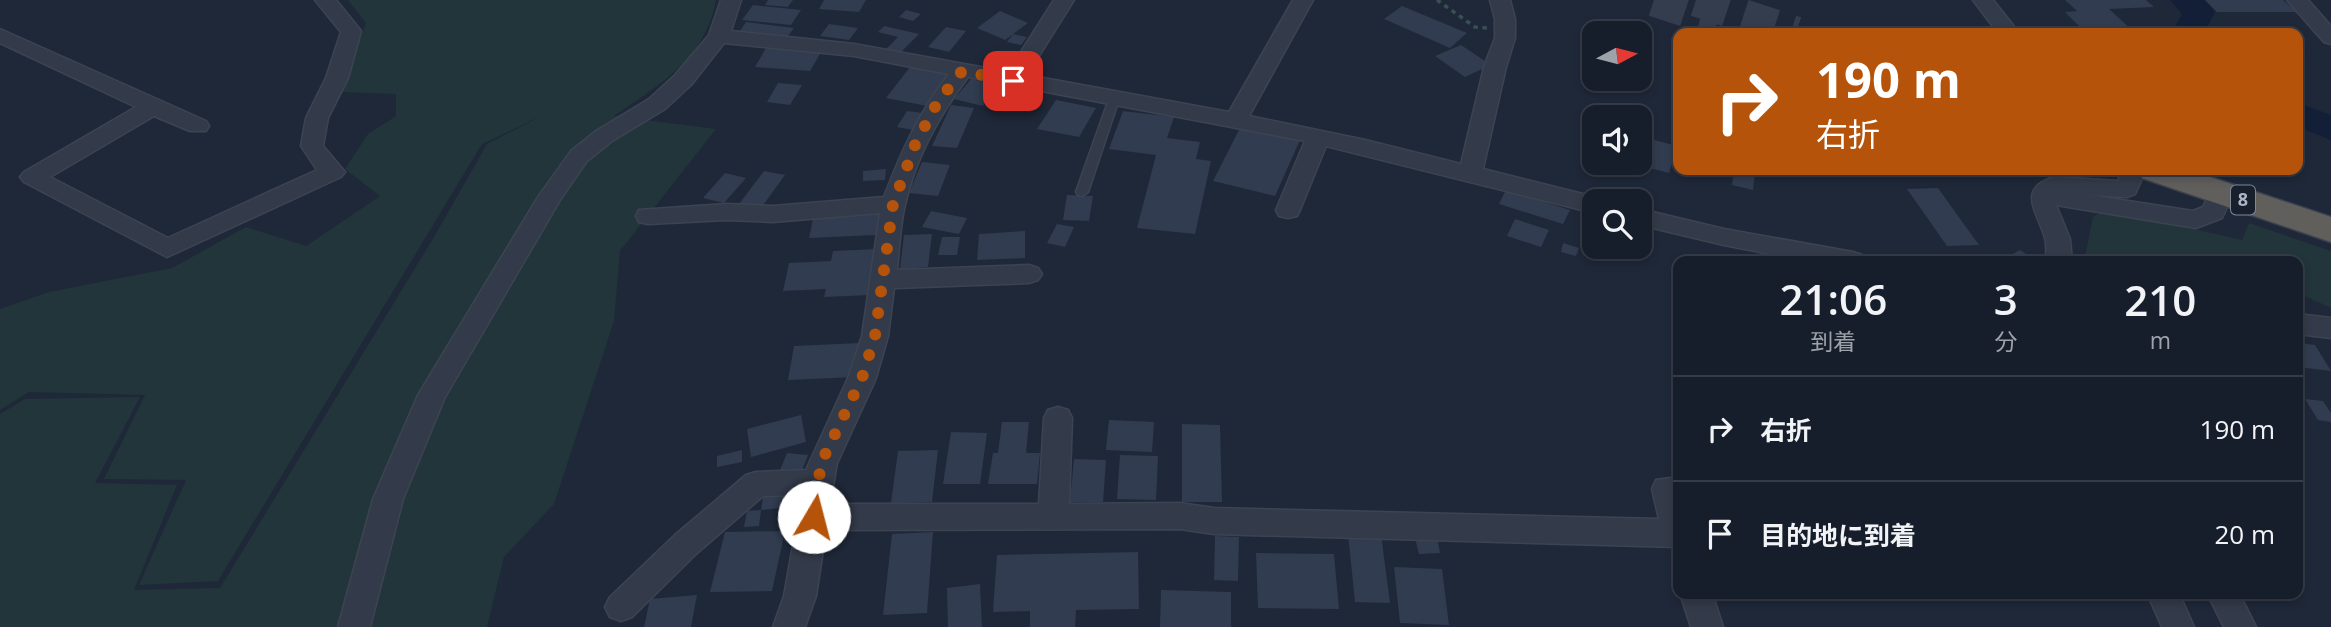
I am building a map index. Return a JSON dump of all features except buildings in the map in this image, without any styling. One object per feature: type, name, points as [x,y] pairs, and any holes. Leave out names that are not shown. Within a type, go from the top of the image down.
[{"type":"highway","name":"8","points":[[2169,175],[2331,230]]},
{"type":"highway","name":"8","points":[[2229,175],[2331,209]]},
{"type":"street","points":[[153,107],[32,177],[167,248],[333,172],[319,159],[312,146],[317,118],[337,78],[351,31],[325,0]]},
{"type":"street","points":[[354,627],[388,499],[432,395],[550,197],[579,156],[604,136],[657,104],[683,80],[719,36],[731,0]]},
{"type":"street","points":[[1013,81],[1065,0]]},
{"type":"street","points":[[1236,120],[1303,0]]},
{"type":"street","points":[[1470,175],[1505,29],[1500,0]]},
{"type":"street","points":[[1983,0],[2005,28]]},
{"type":"street","points":[[2297,0],[2331,38]]},
{"type":"street","points":[[0,35],[153,107],[198,125]]},
{"type":"street","points":[[719,36],[854,50],[1236,120],[1318,137],[1582,202]]},
{"type":"street","points":[[789,627],[800,596],[821,463],[862,378],[875,336],[893,204],[915,145],[937,103],[962,71]]},
{"type":"street","points":[[1288,210],[1318,137]]},
{"type":"street","points":[[2043,195],[2055,186],[2127,189],[2132,175]]},
{"type":"street","points":[[2043,195],[2196,220],[2213,212],[2215,207]]},
{"type":"street","points":[[2043,195],[2044,207],[2058,239],[2059,256]]},
{"type":"street","points":[[648,216],[726,212],[773,214],[893,204]]},
{"type":"street","points":[[1652,219],[1724,237],[1826,256]]},
{"type":"street","points":[[882,280],[1030,274]]},
{"type":"street","points":[[2303,325],[2331,328]]},
{"type":"street","points":[[1053,517],[1058,418]]},
{"type":"street","points":[[621,607],[686,544],[756,484],[819,482]]},
{"type":"street","points":[[1673,489],[1667,489],[1673,513]]},
{"type":"street","points":[[814,517],[1180,516],[1214,521],[1673,533]]},
{"type":"street","points":[[1698,599],[1707,627]]},
{"type":"street","points":[[2166,599],[2178,627]]},
{"type":"street","points":[[2226,599],[2240,627]]},
{"type":"lane","points":[[1082,192],[1114,99]]},
{"type":"path","points":[[1437,0],[1475,27],[1505,29]]},
{"type":"green space","points":[[348,0],[716,0],[711,20],[691,54],[663,81],[614,116],[716,129],[620,251],[614,321],[554,504],[504,557],[487,627],[0,627],[0,414],[25,399],[140,397],[95,483],[177,485],[134,590],[220,588],[434,237],[487,144],[543,115],[482,144],[218,581],[139,585],[186,480],[104,479],[145,395],[29,392],[0,410],[0,309],[49,292],[172,268],[246,227],[306,246],[380,196],[345,169],[368,134],[396,116],[396,94],[340,92],[366,23]]},
{"type":"green space","points":[[2106,209],[2242,240],[2249,223],[2331,251],[2331,308],[2303,295],[2303,256],[2085,256],[2093,217]]},
{"type":"waterway","points":[[2186,0],[2199,12],[2191,28]]},
{"type":"waterway","points":[[2303,116],[2331,129]]},
{"type":"tunnel","points":[[1654,0],[1718,21]]},
{"type":"tunnel","points":[[1696,0],[1781,28]]},
{"type":"route","points":[[814,517],[821,463],[862,378],[875,336],[893,204],[915,145],[937,103],[962,71],[1013,81]]}]
